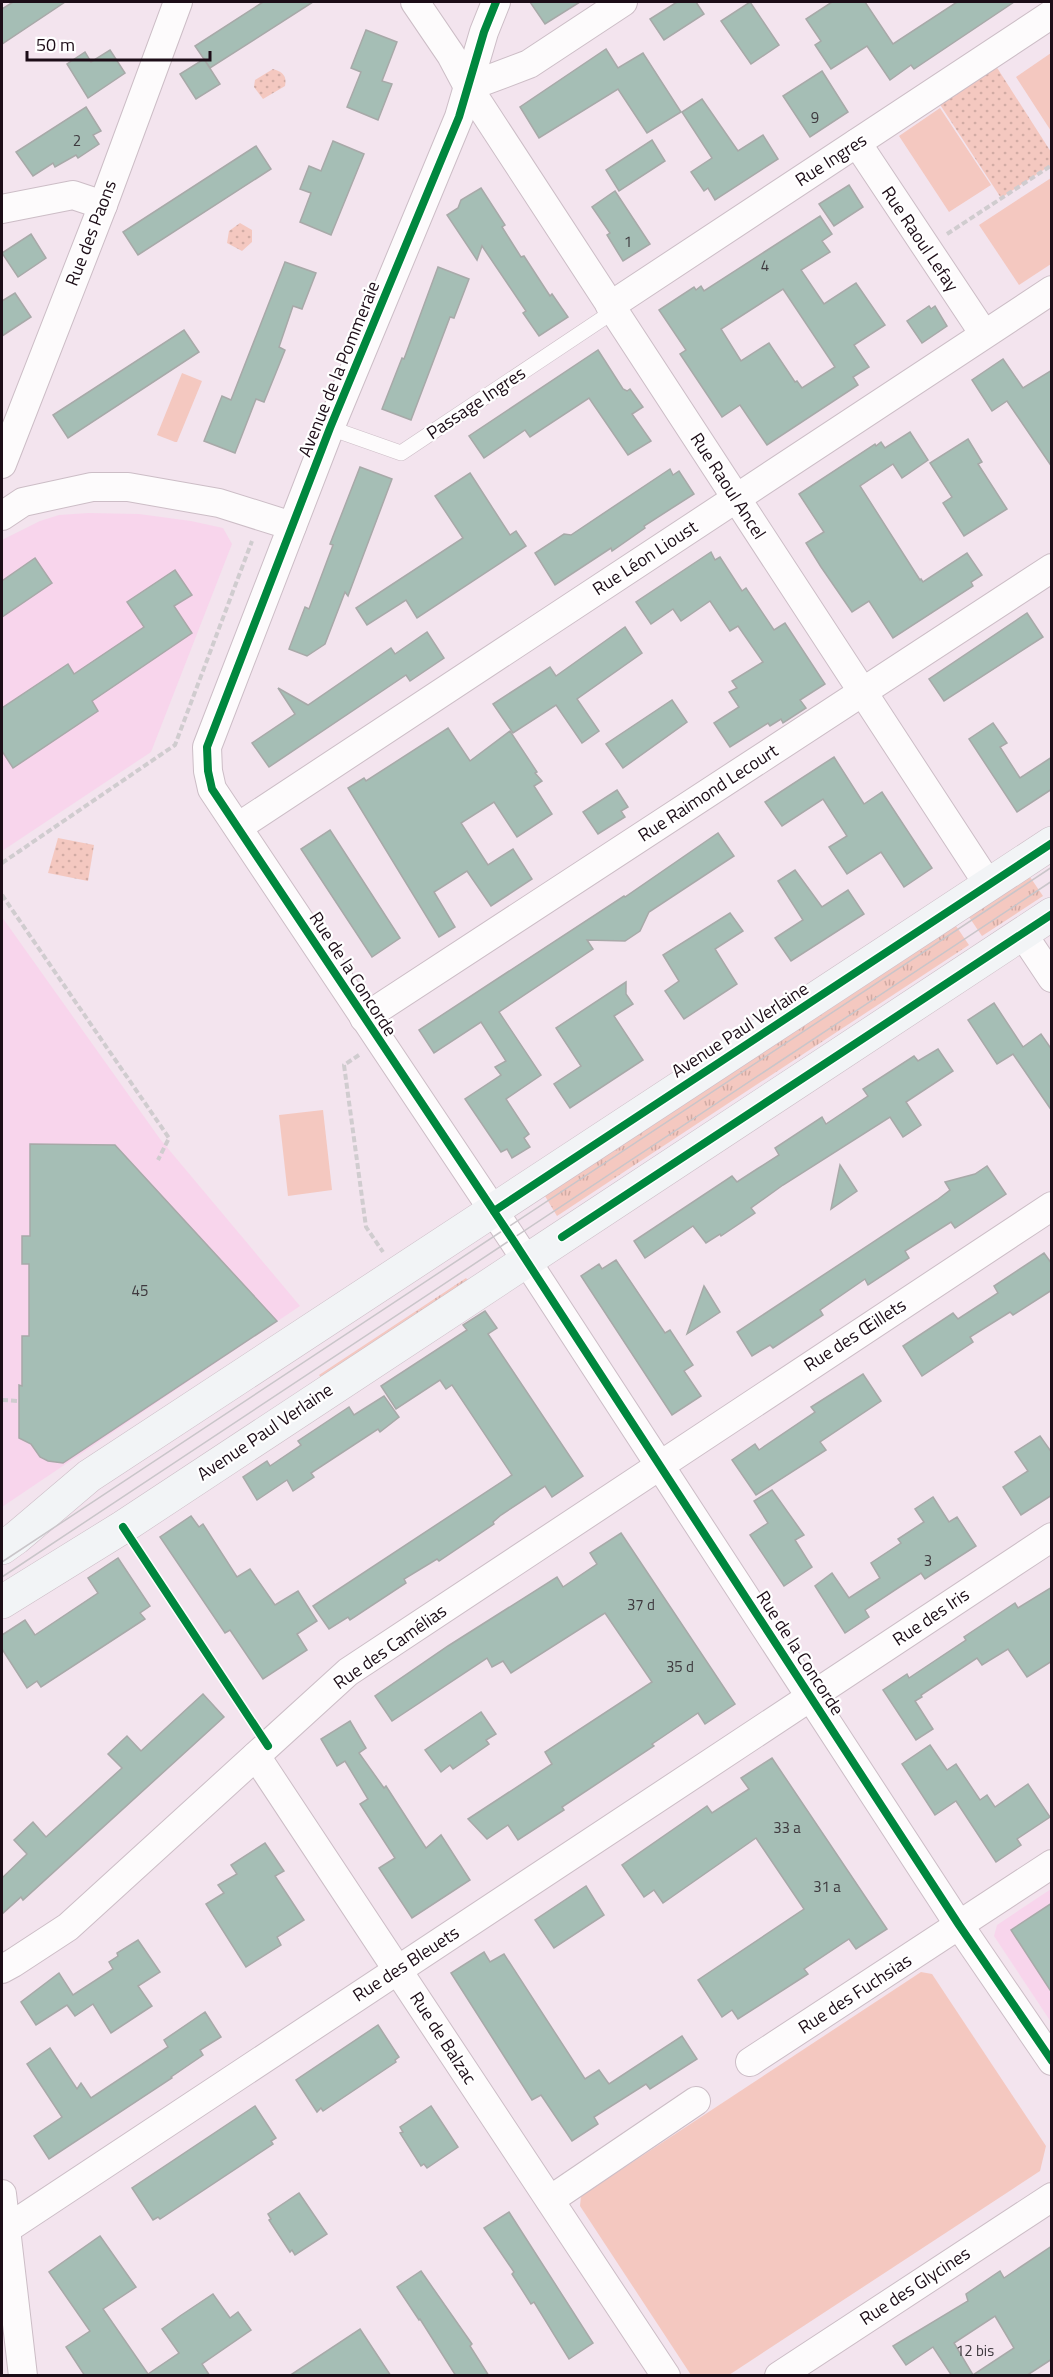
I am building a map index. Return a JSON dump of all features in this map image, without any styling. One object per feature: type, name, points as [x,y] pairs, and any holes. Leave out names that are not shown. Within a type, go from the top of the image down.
[{"type":"street","name":"Rue des Paons","points":[[2,464],[103,205],[178,2]]},
{"type":"street","name":"Rue Raoul Ancel","points":[[415,2],[612,309],[988,885]]},
{"type":"street","name":"Avenue de la Pommeraie","points":[[207,747],[330,428],[459,117],[484,32],[496,2]]},
{"type":"street","points":[[468,87],[529,64],[623,2]]},
{"type":"street","name":"Rue Ingres","points":[[612,309],[1052,14]]},
{"type":"street","name":"Rue Raoul Lefay","points":[[857,143],[984,334]]},
{"type":"street","points":[[2,209],[73,195],[103,205]]},
{"type":"street","name":"Rue Léon Lioust","points":[[238,827],[1052,290]]},
{"type":"street","points":[[2,516],[22,502],[92,487],[128,487],[219,503],[292,526]]},
{"type":"street","name":"Rue Raimond Lecourt","points":[[364,1018],[1052,568]]},
{"type":"street","name":"Rue de la Concorde","points":[[207,747],[208,771],[212,789],[494,1211]]},
{"type":"street","name":"Avenue Paul Verlaine","points":[[2,1548],[89,1476],[1052,843]]},
{"type":"street","name":"Avenue Paul Verlaine","points":[[2,1602],[123,1527],[1052,914]]},
{"type":"street","points":[[1022,933],[1052,978]]},
{"type":"street","name":"Rue des Œillets","points":[[659,1465],[1052,1206]]},
{"type":"street","points":[[494,1211],[527,1260]]},
{"type":"street","name":"Rue de la Concorde","points":[[527,1260],[959,1925],[1052,2061]]},
{"type":"street","name":"Rue des Camélias","points":[[2,1969],[14,1964],[68,1927],[348,1672],[659,1465]]},
{"type":"street","name":"Rue des Iris","points":[[810,1696],[1052,1537]]},
{"type":"street","name":"Rue des Bleuets","points":[[4,2230],[810,1696]]},
{"type":"street","name":"Rue de Balzac","points":[[262,1751],[398,1970],[666,2376]]},
{"type":"street","name":"Rue des Fuchsias","points":[[750,2062],[1052,1864]]},
{"type":"street","points":[[550,2200],[696,2101]]},
{"type":"street","points":[[2,2194],[4,2230],[23,2376]]},
{"type":"street","name":"Rue des Glycines","points":[[779,2376],[1052,2197]]},
{"type":"lane","name":"Passage Ingres","points":[[330,428],[401,453],[612,309]]},
{"type":"path","points":[[926,247],[1052,165]]},
{"type":"path","points":[[2,863],[175,745],[261,516]]},
{"type":"path","points":[[2,896],[169,1138],[158,1160]]},
{"type":"path","points":[[380,1042],[344,1065],[366,1227],[398,1274]]},
{"type":"path","points":[[2,1400],[19,1401]]},
{"type":"path","points":[[123,1527],[262,1751]]},
{"type":"shaded area","points":[[139,514],[191,521],[223,528],[232,544],[151,752],[2,851],[2,540],[40,521],[59,515]]},
{"type":"shaded area","points":[[2,917],[160,1139],[300,1306],[2,1507]]},
{"type":"shaded area","points":[[1051,1889],[1051,2022],[994,1936],[997,1925]]},
{"type":"green space","points":[[1051,53],[1051,131],[1016,77]]},
{"type":"green space","points":[[994,63],[1051,152],[1051,165],[1001,198],[937,100]]},
{"type":"green space","points":[[273,69],[284,75],[285,86],[263,99],[254,87],[255,80]]},
{"type":"green space","points":[[940,108],[991,185],[949,212],[899,136]]},
{"type":"green space","points":[[1051,178],[1051,264],[1019,285],[979,225]]},
{"type":"green space","points":[[240,223],[252,230],[252,242],[242,251],[227,243],[229,231]]},
{"type":"green space","points":[[182,373],[202,381],[177,442],[175,442],[157,435]]},
{"type":"green space","points":[[58,838],[94,845],[88,881],[48,873]]},
{"type":"green space","points":[[1030,877],[1043,896],[982,936],[969,917]]},
{"type":"green space","points":[[956,926],[969,945],[557,1216],[545,1196]]},
{"type":"green space","points":[[323,1110],[332,1190],[288,1196],[279,1115]]},
{"type":"green space","points":[[466,1278],[473,1287],[325,1384],[319,1375]]},
{"type":"green space","points":[[921,1972],[932,1974],[1046,2146],[1040,2171],[729,2375],[691,2375],[580,2206],[581,2196]]},
{"type":"building","points":[[13,2],[65,2],[2,44],[2,9]]},
{"type":"building","points":[[263,2],[313,2],[210,68],[195,46]]},
{"type":"building","points":[[530,2],[580,2],[545,24]]},
{"type":"building","points":[[677,2],[696,2],[704,14],[664,40],[650,19]]},
{"type":"building","points":[[750,2],[779,45],[751,64],[721,21]]},
{"type":"building","points":[[832,2],[865,2],[893,44],[957,2],[1014,2],[914,69],[911,65],[890,80],[867,46],[831,69],[815,45],[821,41],[806,19]]},
{"type":"building","points":[[366,30],[397,42],[382,81],[392,84],[378,120],[347,107],[361,72],[351,68]]},
{"type":"building","points":[[606,49],[618,68],[643,53],[681,112],[647,133],[618,89],[539,138],[520,107]]},
{"type":"building","points":[[110,50],[125,73],[88,98],[67,64],[85,52],[91,62]]},
{"type":"building","points":[[204,59],[220,84],[196,99],[180,74]]},
{"type":"building","points":[[822,71],[848,112],[810,137],[783,96]]},
{"type":"building","points":[[702,99],[738,151],[763,135],[778,159],[715,200],[708,188],[704,191],[691,172],[712,158],[682,112]]},
{"type":"building","points":[[86,107],[101,131],[93,135],[99,144],[78,158],[76,155],[55,167],[53,163],[33,176],[16,152]]},
{"type":"building","points":[[652,140],[665,161],[619,191],[606,170]]},
{"type":"building","points":[[333,141],[364,154],[331,235],[300,222],[311,193],[300,189],[309,166],[321,171]]},
{"type":"building","points":[[256,146],[271,169],[138,255],[123,232]]},
{"type":"building","points":[[849,185],[863,207],[834,226],[819,204]]},
{"type":"building","points":[[481,188],[505,225],[502,227],[521,257],[524,256],[550,296],[552,294],[568,317],[539,336],[523,313],[526,311],[482,246],[477,260],[447,215],[458,208],[461,200]]},
{"type":"building","points":[[615,191],[650,244],[623,261],[607,235],[610,233],[592,207]]},
{"type":"building","points":[[820,216],[832,234],[822,241],[830,252],[801,270],[824,304],[856,283],[885,325],[854,345],[869,367],[853,377],[858,385],[767,445],[740,405],[722,417],[680,354],[686,350],[659,310],[694,287],[696,290],[701,286],[704,291]],"holes":[[[783,289],[835,367],[802,388],[797,381],[795,382],[769,343],[741,361],[721,329]]]},
{"type":"building","points":[[31,234],[46,258],[18,277],[2,253]]},
{"type":"building","points":[[285,262],[316,273],[302,309],[293,306],[279,347],[285,350],[264,402],[256,399],[235,453],[204,441],[222,396],[231,400]]},
{"type":"building","points":[[438,267],[469,279],[454,318],[450,317],[411,420],[382,409],[402,358],[404,359]]},
{"type":"building","points":[[15,293],[31,317],[2,336],[2,301]]},
{"type":"building","points":[[929,306],[931,309],[935,306],[947,326],[922,343],[907,321]]},
{"type":"building","points":[[184,330],[199,352],[68,438],[53,415]]},
{"type":"building","points":[[598,350],[623,389],[627,391],[630,389],[643,407],[632,414],[651,441],[628,455],[589,398],[530,437],[525,430],[484,458],[469,436]]},
{"type":"building","points":[[1003,359],[1023,388],[1052,370],[1052,467],[1007,401],[992,411],[972,380]]},
{"type":"building","points":[[910,432],[928,460],[902,478],[893,464],[860,486],[920,580],[923,582],[967,553],[982,575],[971,582],[973,586],[893,638],[869,601],[852,612],[821,567],[806,543],[824,532],[799,494],[875,444],[876,446],[881,442],[885,448]]},
{"type":"building","points":[[968,439],[982,462],[978,464],[1007,509],[964,536],[943,503],[952,497],[930,463]]},
{"type":"building","points":[[360,467],[392,479],[348,596],[345,592],[325,644],[307,656],[289,649],[305,607],[309,609],[333,545],[330,544]]},
{"type":"building","points":[[670,469],[673,475],[679,471],[694,494],[644,526],[645,528],[612,551],[611,548],[555,585],[535,553],[564,534],[571,535]]},
{"type":"building","points":[[470,473],[510,535],[516,531],[526,546],[417,618],[406,600],[367,625],[356,608],[463,538],[435,496]]},
{"type":"building","points":[[711,552],[715,560],[720,557],[742,591],[746,588],[774,630],[785,623],[825,684],[800,700],[806,708],[783,723],[781,719],[770,726],[768,723],[730,747],[714,723],[739,707],[729,692],[737,688],[732,681],[763,662],[738,626],[730,631],[710,601],[681,621],[673,609],[651,624],[636,602]]},
{"type":"building","points":[[35,558],[52,583],[2,617],[2,581]]},
{"type":"building","points":[[175,570],[192,595],[174,606],[192,633],[92,701],[98,711],[13,768],[2,751],[2,708],[68,664],[74,674],[144,627],[127,602]]},
{"type":"building","points":[[1027,613],[1043,637],[944,701],[929,679]]},
{"type":"building","points":[[625,627],[642,653],[577,699],[599,731],[582,743],[556,705],[513,733],[493,704],[550,667],[556,676]]},
{"type":"building","points":[[427,632],[444,658],[410,681],[406,675],[269,767],[252,743],[295,714],[278,688],[308,705],[391,648],[395,654]]},
{"type":"building","points":[[672,700],[687,722],[623,768],[606,744]]},
{"type":"building","points":[[993,723],[1007,743],[1000,747],[1020,778],[1052,757],[1052,789],[1017,812],[969,739]]},
{"type":"building","points":[[448,728],[470,761],[510,731],[542,781],[534,786],[552,814],[517,837],[494,802],[461,823],[488,865],[513,849],[532,879],[491,906],[467,871],[434,892],[455,927],[439,937],[348,788],[364,778],[366,781]]},
{"type":"building","points":[[834,757],[864,804],[882,792],[932,868],[904,887],[881,852],[847,874],[829,847],[847,836],[823,799],[782,826],[765,802]]},
{"type":"building","points":[[617,790],[628,807],[621,811],[625,817],[598,834],[583,812]]},
{"type":"building","points":[[330,830],[400,938],[372,957],[301,849]]},
{"type":"building","points":[[718,833],[734,856],[649,912],[640,931],[625,941],[587,940],[593,949],[499,1012],[541,1075],[506,1099],[529,1134],[524,1138],[530,1147],[512,1158],[507,1149],[501,1152],[465,1099],[501,1075],[495,1067],[506,1061],[481,1022],[434,1053],[419,1030],[625,897]]},
{"type":"building","points":[[795,870],[822,907],[848,890],[864,914],[791,961],[775,938],[803,920],[778,881]]},
{"type":"building","points":[[730,913],[743,931],[715,949],[737,984],[684,1019],[665,991],[679,981],[663,955]]},
{"type":"building","points":[[626,982],[626,994],[633,1004],[614,1016],[643,1060],[570,1108],[554,1084],[581,1066],[556,1028]]},
{"type":"building","points":[[994,1003],[1023,1047],[1041,1034],[1052,1050],[1052,1111],[1013,1054],[997,1064],[968,1020]]},
{"type":"building","points":[[938,1049],[953,1071],[906,1102],[921,1125],[903,1137],[890,1117],[783,1185],[751,1208],[755,1213],[721,1236],[720,1234],[706,1243],[693,1226],[645,1258],[634,1241],[732,1176],[737,1182],[779,1155],[775,1148],[822,1117],[826,1124],[868,1096],[863,1089],[914,1056],[918,1061]]},
{"type":"building","points":[[30,1144],[115,1145],[277,1321],[63,1463],[48,1461],[40,1457],[31,1444],[19,1438],[22,1336],[29,1336],[29,1264],[22,1264],[22,1236],[30,1236]]},
{"type":"building","points":[[840,1165],[857,1191],[831,1209]]},
{"type":"building","points":[[987,1166],[1006,1194],[955,1228],[951,1222],[905,1251],[909,1258],[868,1285],[865,1279],[820,1310],[823,1315],[773,1348],[770,1345],[752,1356],[737,1332],[937,1200],[950,1190],[945,1182],[975,1174]]},
{"type":"building","points":[[1044,1253],[1052,1264],[1052,1290],[1013,1315],[1010,1312],[970,1337],[973,1342],[922,1376],[903,1346],[953,1313],[958,1319],[998,1293],[994,1286]]},
{"type":"building","points":[[616,1260],[665,1333],[670,1330],[693,1365],[684,1371],[701,1396],[672,1415],[581,1276],[599,1264],[602,1269]]},
{"type":"building","points":[[704,1286],[720,1312],[687,1334]]},
{"type":"building","points":[[485,1311],[497,1328],[488,1334],[583,1476],[552,1497],[545,1486],[439,1561],[437,1559],[404,1579],[406,1583],[350,1620],[348,1617],[329,1629],[313,1606],[512,1475],[452,1385],[446,1389],[440,1380],[396,1409],[381,1386],[467,1330],[463,1325]]},
{"type":"building","points":[[863,1374],[881,1401],[820,1442],[826,1450],[756,1495],[732,1460],[755,1444],[759,1450],[815,1412],[811,1407]]},
{"type":"building","points":[[384,1396],[399,1417],[380,1432],[378,1429],[311,1473],[314,1477],[293,1491],[287,1480],[257,1500],[243,1477],[267,1461],[270,1466],[301,1445],[298,1441],[349,1407],[354,1415]]},
{"type":"building","points":[[1040,1436],[1052,1453],[1052,1495],[1021,1515],[1003,1487],[1028,1471],[1015,1452]]},
{"type":"building","points":[[772,1490],[804,1535],[795,1540],[812,1567],[784,1586],[750,1535],[768,1523],[754,1501]]},
{"type":"building","points":[[933,1497],[949,1522],[957,1517],[976,1546],[925,1579],[921,1573],[901,1586],[865,1610],[869,1617],[845,1633],[815,1586],[832,1573],[849,1598],[880,1578],[871,1563],[901,1543],[898,1539],[924,1522],[915,1509]]},
{"type":"building","points":[[191,1516],[199,1527],[203,1524],[237,1577],[250,1569],[275,1605],[298,1591],[317,1621],[297,1634],[307,1650],[263,1679],[230,1630],[225,1633],[160,1537]]},
{"type":"building","points":[[621,1533],[735,1704],[705,1724],[698,1713],[652,1744],[654,1746],[562,1807],[564,1810],[518,1840],[508,1825],[487,1839],[468,1819],[552,1764],[545,1752],[652,1682],[605,1613],[511,1673],[503,1661],[492,1667],[487,1658],[392,1721],[375,1696],[448,1646],[557,1577],[563,1587],[597,1564],[590,1553]]},
{"type":"building","points":[[118,1558],[150,1606],[140,1613],[145,1619],[41,1687],[37,1681],[27,1688],[2,1649],[2,1635],[25,1620],[35,1635],[98,1593],[88,1578]]},
{"type":"building","points":[[1052,1587],[1052,1661],[1027,1677],[1008,1649],[982,1665],[977,1658],[915,1701],[933,1729],[916,1740],[883,1690],[907,1674],[909,1678],[966,1640],[964,1637],[1015,1603],[1018,1608]]},
{"type":"building","points":[[203,1694],[224,1717],[23,1900],[21,1897],[2,1914],[2,1878],[27,1854],[14,1840],[33,1822],[46,1837],[122,1768],[108,1754],[127,1736],[141,1751]]},
{"type":"building","points":[[481,1712],[496,1734],[486,1740],[489,1744],[453,1769],[450,1765],[441,1772],[425,1750]]},
{"type":"building","points":[[350,1721],[366,1748],[359,1753],[384,1788],[386,1786],[426,1848],[441,1835],[470,1880],[412,1918],[379,1868],[395,1858],[360,1804],[368,1799],[345,1761],[337,1766],[321,1739]]},
{"type":"building","points":[[930,1745],[947,1770],[956,1764],[980,1800],[987,1795],[995,1807],[1028,1784],[1050,1817],[1017,1839],[1021,1845],[996,1862],[956,1801],[935,1815],[902,1764]]},
{"type":"building","points":[[772,1758],[887,1929],[856,1949],[849,1939],[804,1969],[808,1974],[738,2019],[732,2010],[722,2017],[698,1980],[804,1909],[756,1838],[663,1903],[654,1890],[644,1897],[622,1865],[707,1806],[712,1813],[749,1789],[741,1778]]},
{"type":"building","points":[[265,1843],[284,1871],[275,1876],[304,1920],[277,1937],[281,1945],[246,1967],[206,1904],[224,1893],[218,1885],[237,1874],[231,1865]]},
{"type":"building","points":[[586,1886],[604,1915],[554,1948],[535,1920]]},
{"type":"building","points":[[1052,1903],[1052,1993],[1011,1930]]},
{"type":"building","points":[[138,1940],[160,1972],[138,1986],[152,2006],[111,2033],[93,2004],[75,2016],[67,2005],[36,2025],[21,2002],[59,1973],[73,1995],[113,1969],[109,1962],[118,1956],[117,1953]]},
{"type":"building","points":[[484,1952],[490,1962],[504,1954],[585,2079],[599,2070],[609,2084],[682,2036],[697,2059],[650,2089],[646,2084],[594,2117],[598,2124],[572,2141],[541,2095],[532,2100],[451,1973]]},
{"type":"building","points":[[205,2012],[221,2037],[200,2050],[203,2055],[49,2159],[34,2136],[62,2117],[27,2064],[50,2048],[77,2089],[81,2083],[91,2098],[168,2047],[164,2040]]},
{"type":"building","points":[[378,2025],[399,2057],[395,2060],[396,2062],[323,2111],[321,2108],[317,2112],[296,2080]]},
{"type":"building","points":[[255,2106],[276,2138],[271,2141],[273,2144],[160,2219],[158,2217],[153,2220],[132,2188]]},
{"type":"building","points":[[431,2106],[458,2147],[427,2168],[424,2164],[421,2166],[400,2133],[403,2132],[400,2127]]},
{"type":"building","points":[[299,2193],[327,2234],[295,2255],[292,2250],[290,2252],[269,2220],[271,2219],[268,2214]]},
{"type":"building","points":[[509,2212],[593,2343],[569,2359],[534,2302],[531,2304],[512,2274],[514,2272],[484,2228]]},
{"type":"building","points":[[100,2236],[136,2287],[103,2309],[148,2374],[179,2353],[162,2329],[180,2316],[213,2294],[230,2318],[238,2312],[251,2330],[202,2364],[210,2376],[85,2376],[66,2347],[90,2331],[49,2272]]},
{"type":"building","points":[[1052,2246],[1052,2359],[1026,2376],[952,2376],[933,2347],[906,2365],[893,2346],[968,2301],[966,2294],[1000,2271],[1004,2278]],"holes":[[[995,2316],[1014,2348],[973,2375],[954,2343]]]},
{"type":"building","points":[[421,2271],[472,2344],[470,2346],[489,2376],[456,2376],[397,2287]]},
{"type":"building","points":[[360,2329],[391,2376],[289,2376]]},
{"type":"tram line","points":[[2,1562],[1052,867]]},
{"type":"tram line","points":[[2,1577],[1052,881]]},
{"type":"cycle path","points":[[496,2],[484,32],[459,117],[330,428],[207,747],[208,771],[212,789],[513,1240],[959,1925],[1052,2061]]},
{"type":"cycle path","points":[[494,1211],[1052,843]]},
{"type":"cycle path","points":[[562,1237],[1052,914]]},
{"type":"cycle path","points":[[123,1527],[268,1746]]}]
